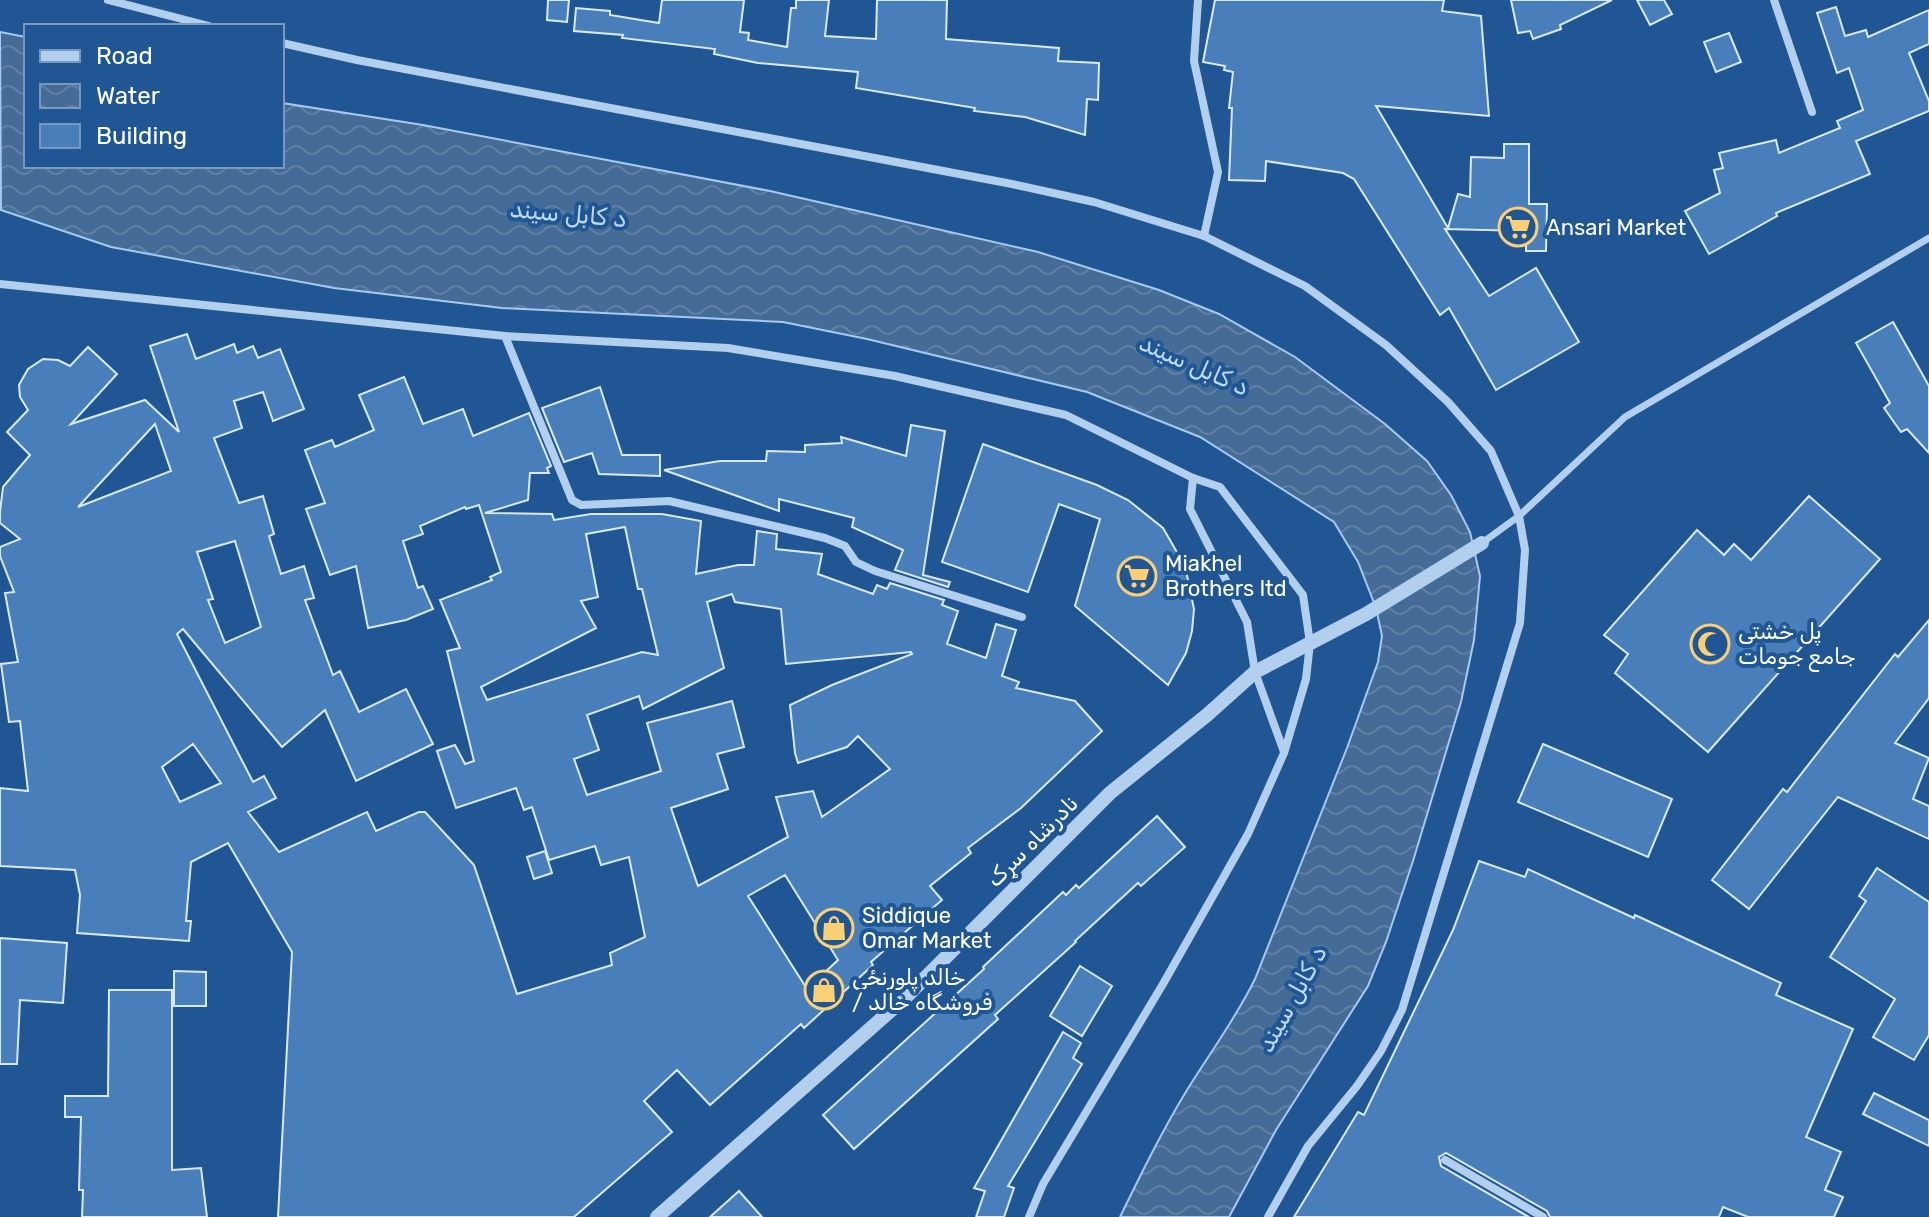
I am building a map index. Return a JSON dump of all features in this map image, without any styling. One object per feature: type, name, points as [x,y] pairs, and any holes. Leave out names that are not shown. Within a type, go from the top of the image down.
[{"type":"street","points":[[108,0],[201,24]]},
{"type":"street","points":[[1198,0],[1194,61],[1218,172],[1204,236]]},
{"type":"street","points":[[1774,0],[1812,112]]},
{"type":"street","points":[[284,43],[357,60],[1012,184],[1094,202],[1204,236],[1305,286],[1386,345],[1448,402],[1491,451],[1519,516],[1525,550],[1520,623],[1402,1010],[1381,1051],[1357,1086],[1308,1146],[1268,1217]]},
{"type":"street","points":[[1482,543],[1519,516],[1625,417],[1929,238]]},
{"type":"street","points":[[0,284],[505,336],[728,348],[895,376],[1066,415],[1193,478],[1220,487],[1303,595],[1310,643],[1306,679],[1284,753],[1248,834],[1163,984],[1043,1184],[1029,1217]]},
{"type":"street","points":[[505,336],[556,467],[572,500],[581,505],[669,501],[825,538],[845,546],[856,562],[875,571],[1022,617]]},
{"type":"street","points":[[1193,478],[1190,509],[1247,622],[1255,672],[1284,753]]},
{"type":"street","name":"نادرشاه سړک","points":[[657,1217],[905,998],[1110,793],[1255,672],[1366,614],[1482,543]]},
{"type":"street","points":[[1445,1160],[1543,1217]]},
{"type":"water","name":"د کابل سيند","points":[[0,32],[24,37],[24,168],[284,168],[284,103],[423,125],[770,191],[1038,252],[1159,290],[1219,314],[1295,357],[1385,424],[1427,461],[1451,495],[1470,532],[1480,576],[1474,640],[1461,702],[1413,861],[1368,986],[1276,1130],[1229,1217],[1120,1217],[1169,1121],[1255,979],[1378,662],[1382,636],[1376,608],[1358,562],[1334,522],[1200,437],[1087,392],[867,339],[783,322],[502,308],[334,288],[111,247],[1,210]]},
{"type":"building","points":[[548,0],[569,0],[567,22],[547,20]]},
{"type":"building","points":[[662,0],[744,0],[740,32],[749,33],[748,40],[787,47],[791,8],[796,8],[796,0],[829,0],[825,36],[876,39],[877,0],[947,0],[946,39],[1059,48],[1058,61],[1099,63],[1098,100],[1087,99],[1085,135],[1025,117],[974,111],[975,108],[856,88],[858,72],[758,63],[714,54],[715,49],[574,31],[576,8],[610,11],[610,15],[659,23]]},
{"type":"building","points":[[1215,0],[1444,0],[1442,11],[1481,16],[1489,116],[1376,106],[1448,228],[1458,194],[1470,197],[1471,157],[1504,158],[1504,144],[1529,144],[1529,204],[1547,204],[1546,251],[1526,251],[1526,231],[1445,229],[1489,296],[1536,268],[1579,342],[1496,390],[1449,308],[1440,315],[1354,179],[1343,173],[1266,161],[1265,181],[1229,180],[1232,108],[1229,108],[1233,72],[1224,70],[1225,66],[1203,62]]},
{"type":"building","points":[[1511,0],[1612,0],[1560,25],[1561,29],[1533,39],[1530,31],[1518,33]]},
{"type":"building","points":[[1637,0],[1664,0],[1672,14],[1650,25]]},
{"type":"building","points":[[1836,7],[1845,36],[1866,30],[1868,37],[1929,10],[1929,44],[1909,53],[1929,101],[1929,111],[1856,141],[1870,174],[1776,213],[1777,216],[1709,254],[1685,211],[1720,193],[1714,170],[1723,168],[1719,153],[1776,140],[1779,153],[1840,128],[1837,121],[1863,110],[1849,68],[1837,73],[1817,13]]},
{"type":"building","points":[[1729,33],[1741,62],[1716,72],[1704,42]]},
{"type":"building","points":[[1893,322],[1929,386],[1929,453],[1907,429],[1901,432],[1884,408],[1890,403],[1856,343]]},
{"type":"building","points":[[187,334],[196,359],[234,344],[237,353],[253,346],[258,358],[280,349],[304,409],[273,421],[263,392],[234,401],[242,428],[214,438],[239,503],[263,496],[274,534],[269,536],[281,574],[304,566],[314,598],[305,600],[333,675],[340,671],[359,712],[406,689],[433,744],[356,781],[325,710],[282,747],[183,629],[177,634],[253,782],[264,776],[276,798],[248,812],[279,852],[367,812],[376,831],[425,812],[474,865],[517,994],[612,965],[610,953],[645,937],[629,857],[601,865],[595,846],[549,860],[532,807],[524,810],[516,788],[456,808],[437,751],[455,745],[465,764],[474,761],[447,651],[460,648],[440,600],[492,580],[490,577],[501,572],[479,505],[465,507],[420,526],[423,534],[403,541],[418,588],[423,586],[433,609],[406,620],[368,628],[356,566],[330,575],[306,509],[325,503],[305,450],[332,440],[335,447],[374,430],[359,395],[404,377],[423,424],[463,409],[473,436],[529,413],[551,466],[547,468],[549,473],[530,473],[528,500],[485,513],[552,514],[554,520],[591,514],[662,514],[701,521],[696,574],[738,565],[754,565],[757,531],[777,534],[776,549],[822,554],[818,574],[873,594],[877,585],[887,589],[890,583],[944,600],[942,605],[958,611],[947,644],[986,658],[996,624],[1016,630],[1002,676],[1019,682],[1016,688],[1075,701],[1102,731],[1021,808],[968,848],[971,853],[930,886],[942,900],[871,962],[873,965],[804,1028],[801,1024],[710,1105],[677,1070],[644,1101],[672,1132],[574,1217],[278,1217],[292,952],[228,843],[191,862],[186,921],[191,921],[189,941],[77,933],[80,895],[75,870],[0,866],[0,788],[28,791],[20,721],[9,722],[1,664],[18,662],[5,593],[14,592],[0,556],[0,547],[20,539],[0,523],[0,512],[3,487],[30,455],[7,432],[28,410],[20,397],[19,385],[28,369],[43,359],[58,360],[70,366],[88,347],[117,374],[71,424],[145,400],[179,432],[150,346]],"holes":[[[155,424],[171,471],[78,507]],[[625,527],[638,589],[642,589],[658,655],[642,652],[487,700],[481,687],[596,628],[581,601],[598,597],[586,534]],[[235,541],[261,627],[225,643],[208,600],[213,599],[197,552]],[[732,594],[735,602],[781,609],[786,664],[912,654],[790,705],[798,763],[847,747],[858,736],[890,769],[822,817],[813,791],[776,797],[788,837],[698,886],[671,808],[728,789],[717,754],[744,747],[732,701],[647,723],[661,771],[587,795],[574,759],[599,750],[587,715],[639,696],[643,709],[724,668],[707,602]],[[193,744],[221,783],[180,802],[162,767]],[[785,875],[838,960],[807,989],[748,896]]]},
{"type":"building","points":[[600,387],[622,455],[660,455],[660,476],[599,474],[592,453],[564,462],[542,408]]},
{"type":"building","points":[[911,425],[945,431],[923,575],[950,582],[948,587],[895,570],[903,550],[852,527],[854,518],[779,499],[779,511],[664,470],[720,461],[766,461],[767,451],[805,452],[805,445],[842,443],[841,437],[906,456]]},
{"type":"building","points":[[983,444],[1097,485],[1128,500],[1163,528],[1185,566],[1194,609],[1186,653],[1168,685],[1075,606],[1100,519],[1059,504],[1028,592],[942,562]]},
{"type":"building","name":"پل خشتی جامع جومات","points":[[1809,496],[1880,559],[1708,752],[1615,673],[1628,654],[1604,635],[1697,530],[1724,555],[1734,544],[1751,560]]},
{"type":"building","points":[[1929,620],[1929,698],[1895,743],[1929,758],[1913,799],[1929,806],[1929,839],[1838,797],[1749,909],[1712,880],[1783,789],[1787,792],[1895,654],[1898,657]]},
{"type":"building","points":[[1543,744],[1672,799],[1648,857],[1518,802]]},
{"type":"building","points":[[1157,816],[1185,847],[1141,886],[1138,883],[995,1015],[998,1019],[854,1149],[823,1115],[984,969],[1063,892],[1066,895],[1076,885],[1079,888]]},
{"type":"building","points":[[545,851],[552,873],[534,879],[527,857]]},
{"type":"building","points":[[1479,861],[1525,877],[1528,869],[1634,918],[1635,915],[1781,983],[1776,995],[1853,1029],[1806,1137],[1841,1152],[1825,1190],[1843,1197],[1834,1217],[1748,1217],[1723,1207],[1719,1217],[1550,1217],[1547,1211],[1446,1153],[1439,1157],[1441,1166],[1529,1217],[1294,1217],[1358,1112],[1364,1115],[1453,930]]},
{"type":"building","points":[[1877,868],[1929,902],[1929,1035],[1914,1060],[1873,1037],[1895,999],[1830,957],[1866,901],[1859,896]]},
{"type":"building","points":[[0,938],[67,943],[63,1003],[20,1000],[17,1064],[0,1064]]},
{"type":"building","points":[[1080,966],[1112,986],[1082,1036],[1050,1016]]},
{"type":"building","points":[[174,971],[206,972],[206,1006],[174,1006]]},
{"type":"building","points":[[109,990],[172,990],[172,1170],[201,1168],[207,1217],[82,1217],[83,1190],[79,1190],[81,1117],[65,1117],[65,1096],[108,1096]]},
{"type":"building","points":[[1063,1032],[1081,1043],[1073,1058],[1082,1064],[1008,1186],[1014,1188],[1004,1217],[976,1217],[985,1191],[974,1188]]},
{"type":"building","points":[[1874,1093],[1929,1120],[1929,1146],[1863,1114]]},
{"type":"building","points":[[739,1191],[762,1217],[710,1217]]},
{"type":"place","name":"Ansari Market","points":[[1518,227]]},
{"type":"place","name":"Miakhel Brothers ltd","points":[[1137,576]]},
{"type":"place","name":"پل خشتی جامع جومات","points":[[1710,644]]},
{"type":"place","name":"Siddique Omar Market","points":[[834,928]]},
{"type":"place","name":"خالد پلورنځی / فروشگاه خالد","points":[[824,990]]}]
